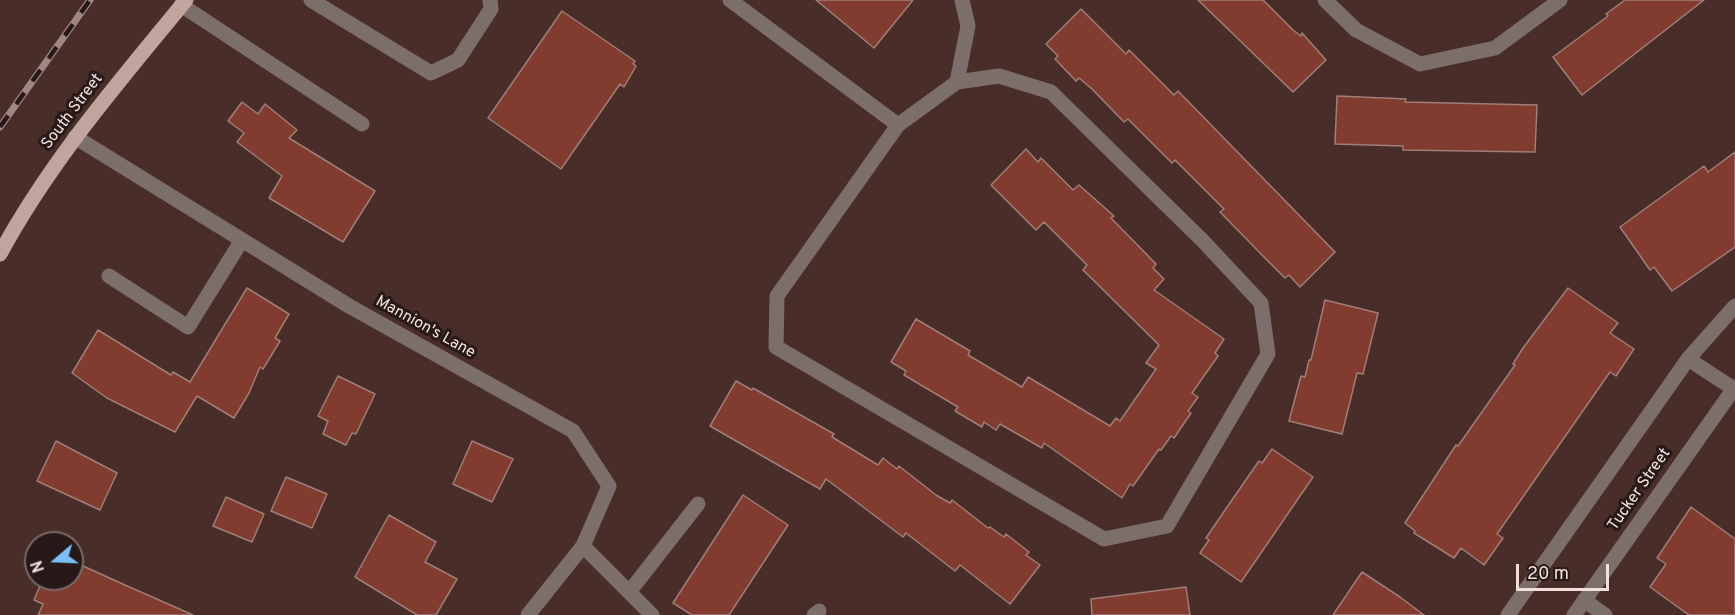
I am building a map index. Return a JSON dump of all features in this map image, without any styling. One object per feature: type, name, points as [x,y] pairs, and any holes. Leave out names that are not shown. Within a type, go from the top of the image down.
[{"type":"main road","name":"South Street","points":[[0,254],[18,220],[75,137],[184,3]]},
{"type":"street","points":[[311,0],[431,73],[458,60],[491,9],[490,0]]},
{"type":"street","points":[[730,0],[898,125]]},
{"type":"street","points":[[957,82],[968,26],[962,0]]},
{"type":"street","points":[[1325,0],[1356,30],[1420,64],[1495,48],[1560,0]]},
{"type":"street","points":[[184,3],[362,124]]},
{"type":"street","points":[[999,76],[1051,92],[1203,240],[1261,303],[1268,354],[1167,526],[1104,539],[776,347],[777,296],[898,125],[957,82],[999,76]]},
{"type":"street","name":"Mannion's Lane","points":[[75,137],[349,306],[573,431],[609,486],[583,546],[528,615]]},
{"type":"street","points":[[109,276],[188,327],[242,240]]},
{"type":"street","points":[[1508,615],[1688,359],[1735,306]]},
{"type":"street","points":[[1688,359],[1734,388]]},
{"type":"street","name":"Tucker Street","points":[[1574,615],[1734,388]]},
{"type":"street","points":[[630,591],[698,504]]},
{"type":"street","points":[[583,546],[652,615]]},
{"type":"street","points":[[1584,600],[1605,615]]},
{"type":"building","points":[[816,0],[913,0],[874,48]]},
{"type":"building","points":[[1198,0],[1263,0],[1293,30],[1301,36],[1302,33],[1326,60],[1293,92]]},
{"type":"building","points":[[1625,0],[1704,0],[1582,95],[1553,57],[1608,16],[1606,14]]},
{"type":"building","points":[[1081,9],[1126,54],[1129,50],[1174,95],[1178,91],[1335,252],[1300,287],[1289,275],[1285,278],[1264,257],[1220,212],[1224,209],[1175,160],[1172,163],[1128,119],[1124,122],[1092,89],[1079,78],[1076,81],[1055,59],[1058,56],[1046,44]]},
{"type":"building","points":[[562,11],[635,61],[633,64],[636,66],[624,87],[620,84],[561,169],[488,118]]},
{"type":"building","points":[[1337,96],[1406,99],[1405,102],[1537,105],[1535,152],[1403,150],[1403,146],[1335,144]]},
{"type":"building","points":[[242,102],[258,114],[265,104],[297,130],[289,138],[375,191],[343,242],[269,198],[282,176],[237,142],[244,133],[228,121]]},
{"type":"building","points":[[1026,149],[1038,162],[1041,158],[1073,190],[1079,185],[1114,216],[1111,218],[1156,264],[1153,268],[1164,279],[1154,290],[1224,339],[1215,353],[1218,356],[1192,393],[1198,397],[1188,411],[1191,413],[1174,438],[1171,436],[1161,450],[1159,449],[1133,486],[1130,484],[1122,498],[1044,443],[1042,448],[1000,424],[996,430],[984,422],[982,427],[955,411],[958,407],[904,375],[906,371],[891,362],[916,319],[970,351],[968,355],[1022,387],[1028,377],[1110,426],[1116,418],[1120,421],[1156,369],[1146,363],[1159,345],[1083,270],[1087,265],[1044,222],[1036,230],[991,185]]},
{"type":"building","points":[[1735,152],[1735,247],[1672,291],[1654,267],[1650,270],[1620,227],[1704,166],[1708,172]]},
{"type":"building","points":[[247,288],[289,314],[275,338],[280,341],[263,369],[260,367],[249,393],[234,418],[197,396],[175,432],[107,398],[72,373],[98,330],[171,375],[173,372],[190,382]]},
{"type":"building","points":[[1568,288],[1618,323],[1610,333],[1634,349],[1616,376],[1610,372],[1497,534],[1503,538],[1484,565],[1461,548],[1454,558],[1414,533],[1415,531],[1405,523],[1456,445],[1458,446],[1515,365],[1513,364],[1523,348]]},
{"type":"building","points":[[1325,300],[1378,313],[1363,374],[1357,373],[1342,434],[1289,421],[1301,376],[1305,377],[1309,360],[1311,360]]},
{"type":"building","points":[[338,376],[375,394],[356,434],[352,433],[346,445],[323,434],[328,421],[318,416]]},
{"type":"building","points":[[736,381],[752,390],[753,388],[834,434],[832,437],[878,465],[883,458],[897,469],[899,466],[936,495],[950,503],[952,500],[988,528],[990,527],[1004,537],[1006,534],[1029,552],[1026,555],[1040,565],[1010,604],[960,565],[955,571],[906,533],[903,537],[826,479],[820,489],[710,426]]},
{"type":"building","points":[[56,441],[117,473],[100,510],[37,481]]},
{"type":"building","points":[[472,441],[513,459],[492,502],[453,484]]},
{"type":"building","points":[[1272,449],[1313,477],[1241,582],[1200,553],[1209,540],[1206,538],[1259,461],[1262,463]]},
{"type":"building","points":[[286,477],[327,494],[312,528],[271,511]]},
{"type":"building","points":[[743,495],[788,525],[729,615],[692,615],[673,603]]},
{"type":"building","points":[[226,497],[264,514],[252,542],[213,526]]},
{"type":"building","points":[[1691,507],[1735,539],[1735,615],[1689,615],[1650,587],[1666,564],[1657,558]]},
{"type":"building","points":[[389,515],[436,542],[425,562],[457,579],[436,615],[417,615],[355,577]]},
{"type":"building","points":[[84,566],[193,615],[38,615],[43,604],[34,600],[38,591],[84,591]]},
{"type":"building","points":[[1362,572],[1400,597],[1424,615],[1333,615]]},
{"type":"building","points":[[1186,587],[1190,615],[1092,615],[1091,599]]},
{"type":"railway","points":[[0,127],[90,0]]}]
